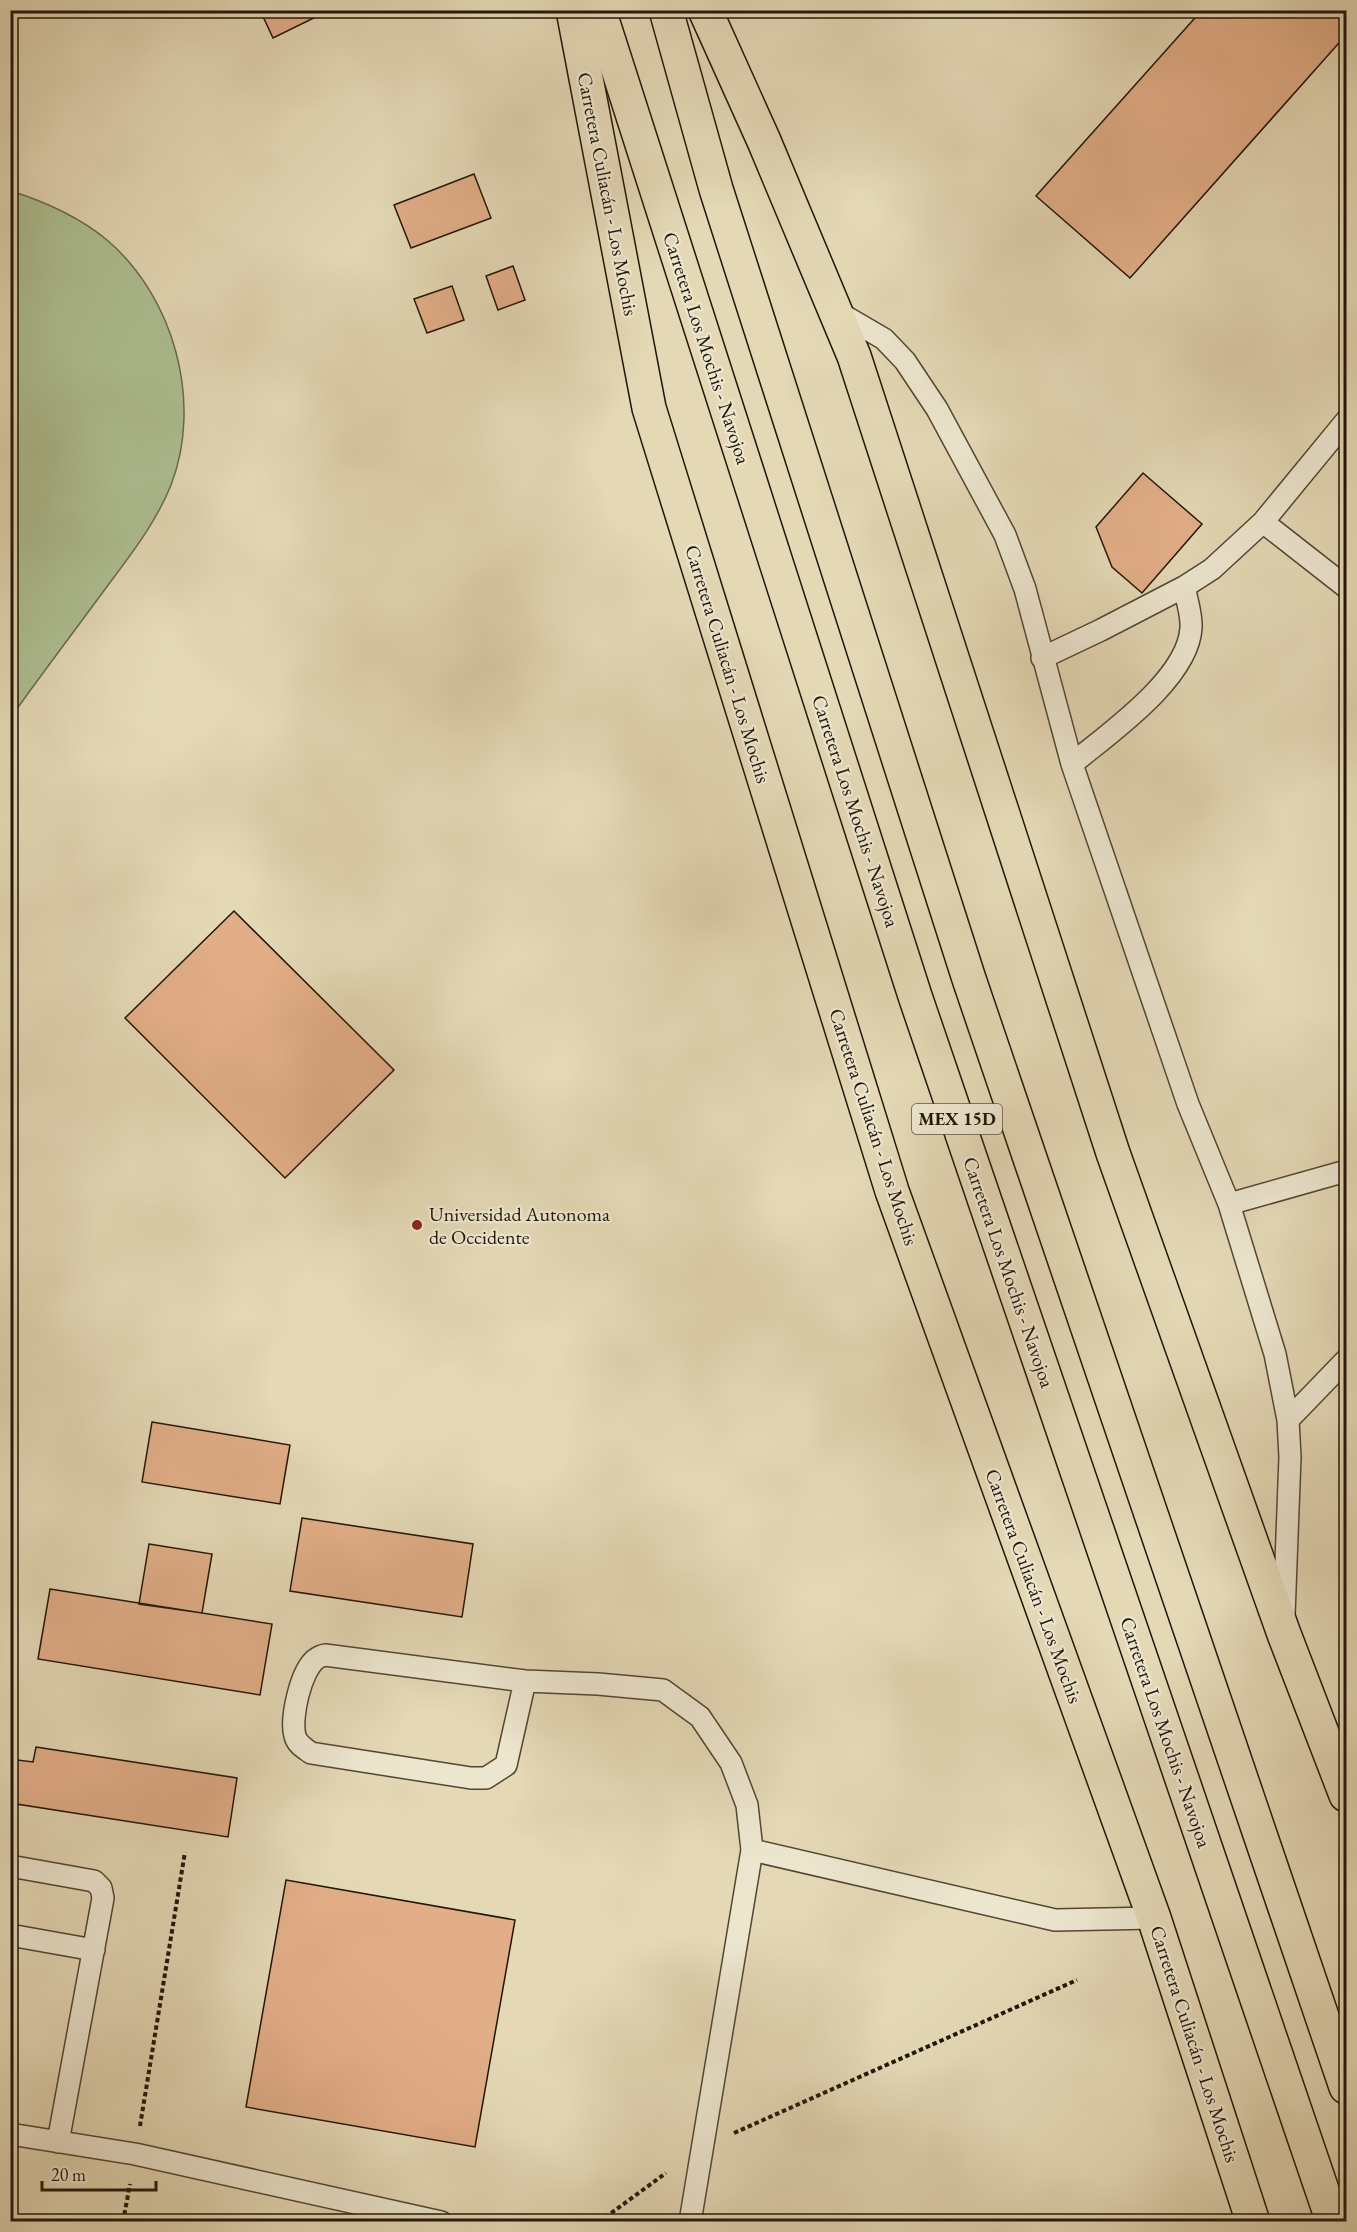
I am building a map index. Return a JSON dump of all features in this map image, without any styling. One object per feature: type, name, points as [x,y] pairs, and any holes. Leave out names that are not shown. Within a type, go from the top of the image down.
[{"type":"main road","name":"Carretera Culiacán - Los Mochis","points":[[573,10],[652,419],[892,1191],[1154,1918],[1253,2222]]},
{"type":"main road","name":"Carretera Los Mochis - Navojoa","points":[[599,10],[919,1008],[1333,2222]]},
{"type":"main road","name":"MEX 15D","points":[[666,10],[716,189],[969,979],[1347,2087]]},
{"type":"main road","points":[[705,10],[764,141],[858,368],[1113,1153],[1284,1634],[1347,1795]]},
{"type":"lane","points":[[836,311],[884,339],[905,361],[937,409],[1005,535],[1025,589],[1072,764],[1188,1104],[1229,1204],[1275,1354],[1288,1420],[1290,1456],[1284,1634]]},
{"type":"lane","points":[[1042,658],[1184,587],[1212,569],[1263,522],[1347,421]]},
{"type":"lane","points":[[1263,522],[1347,587]]},
{"type":"lane","points":[[1072,764],[1127,718],[1165,682],[1185,653],[1191,627],[1184,587]]},
{"type":"lane","points":[[1229,1204],[1347,1171]]},
{"type":"lane","points":[[1288,1420],[1347,1360]]},
{"type":"lane","points":[[525,1681],[506,1765],[486,1778],[471,1778],[311,1753],[300,1746],[295,1736],[297,1701],[304,1678],[316,1658],[325,1655],[525,1681],[663,1690],[700,1717],[731,1763],[747,1805],[752,1850],[690,2222]]},
{"type":"lane","points":[[752,1850],[1055,1920],[1154,1918]]},
{"type":"lane","points":[[10,1866],[94,1881],[101,1888],[102,1908],[58,2142]]},
{"type":"lane","points":[[10,1935],[94,1950]]},
{"type":"lane","points":[[10,2134],[135,2154],[441,2222]]},
{"type":"path","points":[[123,2222],[185,1852]]},
{"type":"path","points":[[599,2222],[703,2147],[1077,1980]]},
{"type":"green space","points":[[11,191],[49,205],[85,224],[107,240],[130,263],[150,291],[165,321],[176,353],[182,386],[184,420],[180,453],[171,485],[157,514],[131,554],[11,717]]},
{"type":"building","points":[[260,10],[330,10],[273,38]]},
{"type":"building","points":[[1202,10],[1346,10],[1346,35],[1130,278],[1036,196]]},
{"type":"building","points":[[474,174],[491,218],[411,248],[394,205]]},
{"type":"building","points":[[513,266],[525,300],[498,310],[486,276]]},
{"type":"building","points":[[452,286],[464,320],[427,333],[414,299]]},
{"type":"building","points":[[1143,473],[1202,524],[1142,593],[1112,567],[1096,527]]},
{"type":"building","points":[[234,911],[394,1070],[285,1178],[125,1018]]},
{"type":"building","points":[[152,1422],[290,1445],[280,1504],[142,1482]]},
{"type":"building","points":[[302,1518],[473,1544],[462,1617],[290,1591]]},
{"type":"building","points":[[149,1544],[212,1554],[202,1613],[139,1604]]},
{"type":"building","points":[[50,1589],[272,1624],[260,1695],[38,1659]]},
{"type":"building","points":[[36,1747],[237,1778],[228,1837],[10,1803],[10,1759],[33,1762]]},
{"type":"building","points":[[286,1880],[515,1920],[475,2147],[246,2107]]},
{"type":"place","name":"Universidad Autonoma de Occidente","points":[[417,1225]]}]
